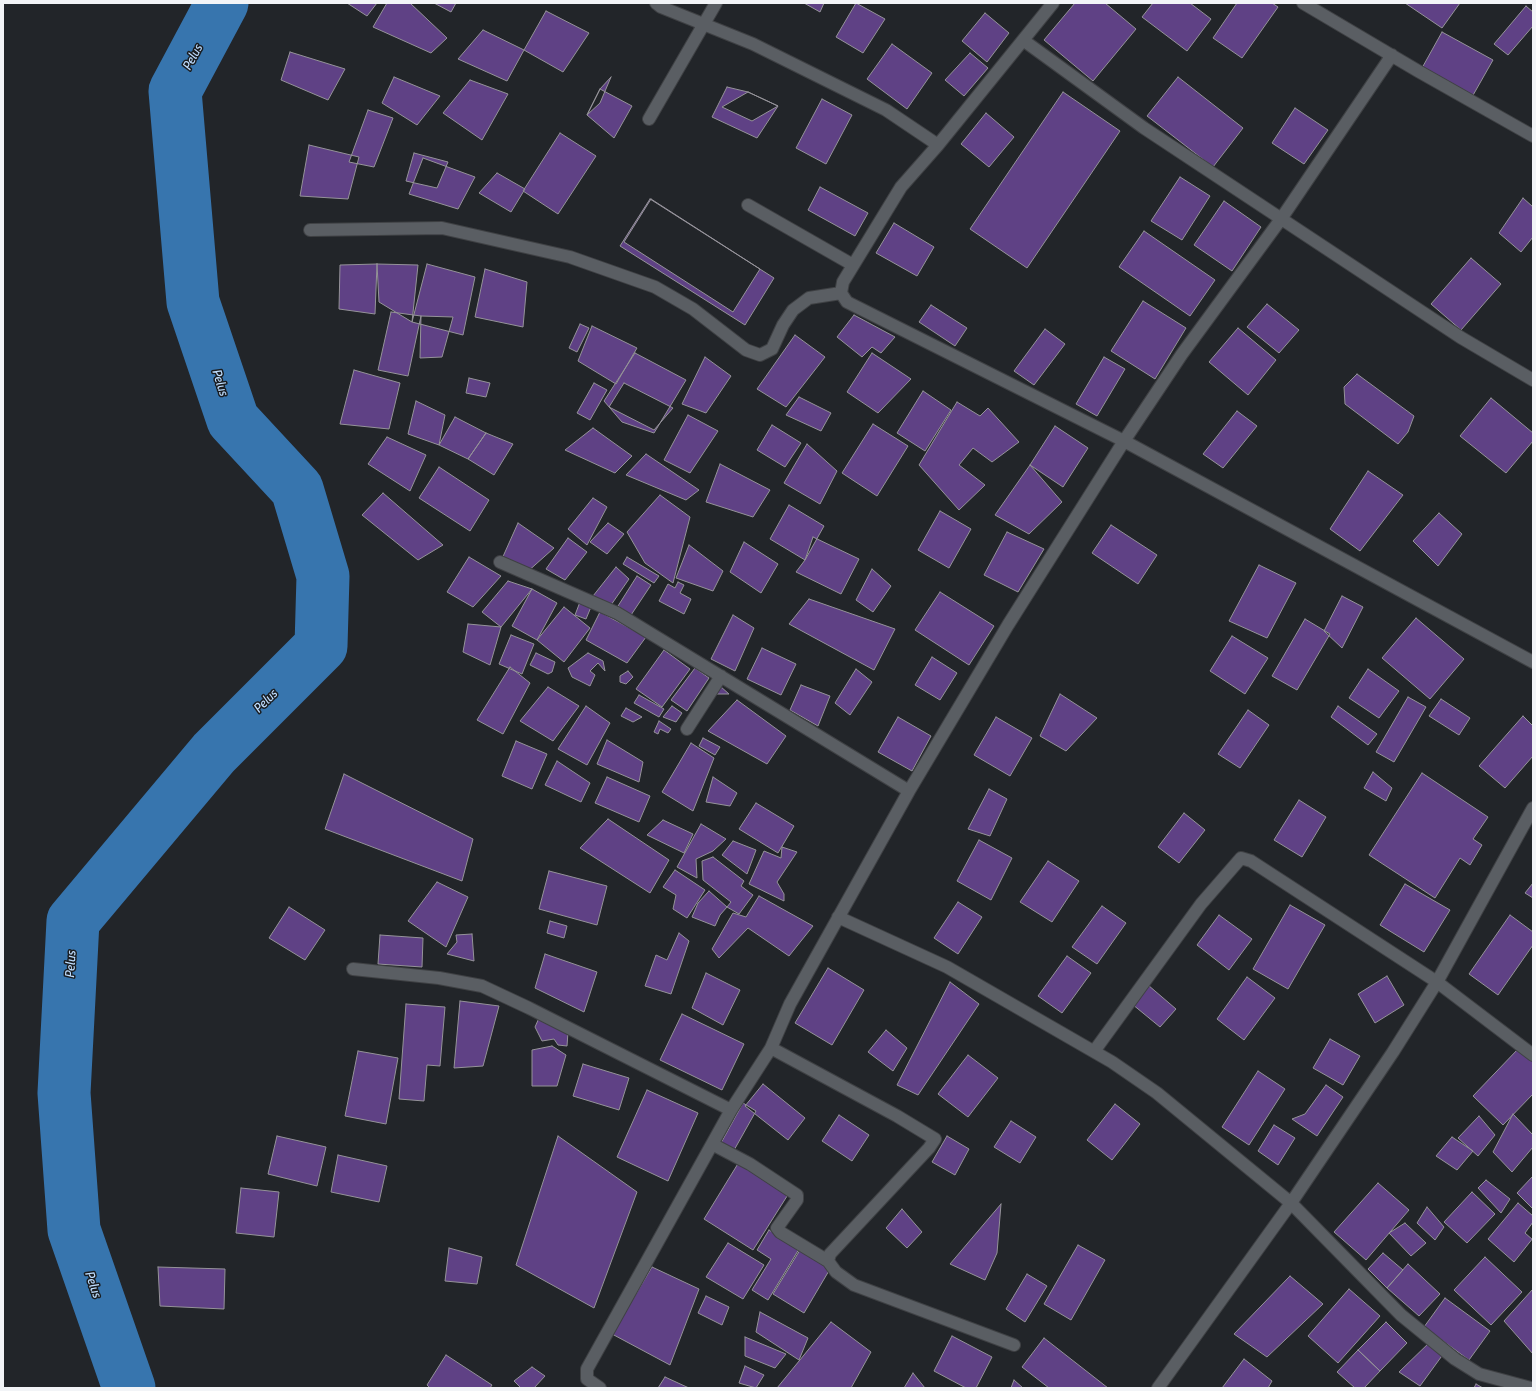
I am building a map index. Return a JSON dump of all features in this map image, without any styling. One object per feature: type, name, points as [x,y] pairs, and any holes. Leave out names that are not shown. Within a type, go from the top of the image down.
[{"type":"street","points":[[656,3],[661,7],[753,44],[886,110],[938,145]]},
{"type":"street","points":[[649,119],[716,3]]},
{"type":"street","points":[[1053,3],[938,145],[901,186],[842,282],[841,293],[847,302],[1124,442],[1533,662]]},
{"type":"street","points":[[1303,3],[1533,136]]},
{"type":"street","points":[[1024,40],[1144,128],[1460,337],[1533,380]]},
{"type":"street","points":[[600,1388],[587,1379],[587,1369],[731,1110],[771,1048],[790,1004],[909,791],[1008,625],[1124,442],[1182,354],[1281,219],[1392,55]]},
{"type":"street","points":[[748,205],[853,265]]},
{"type":"street","points":[[310,230],[442,228],[570,257],[655,287],[693,310],[746,350],[760,355],[772,348],[783,325],[793,310],[808,298],[841,293]]},
{"type":"street","points":[[500,562],[617,613],[909,791]]},
{"type":"street","points":[[686,729],[721,676]]},
{"type":"street","points":[[1158,1388],[1291,1203],[1393,1052],[1437,982],[1533,808]]},
{"type":"street","points":[[1095,1050],[1201,904],[1241,858],[1251,861],[1437,982],[1533,1055]]},
{"type":"street","points":[[838,917],[947,967],[1095,1050],[1157,1093],[1291,1203],[1401,1315],[1455,1359],[1479,1374],[1529,1387]]},
{"type":"street","points":[[352,969],[439,978],[482,986],[529,1008],[731,1110]]},
{"type":"street","points":[[771,1048],[897,1116],[935,1139],[929,1148],[830,1254],[828,1261]]},
{"type":"street","points":[[712,1144],[750,1164],[797,1196],[797,1200],[776,1228],[780,1232],[828,1261],[836,1272],[854,1285],[1014,1345]]},
{"type":"building","points":[[347,3],[377,3],[367,16]]},
{"type":"building","points":[[387,3],[410,3],[447,38],[431,53],[373,27]]},
{"type":"building","points":[[434,3],[456,3],[451,12]]},
{"type":"building","points":[[804,3],[824,3],[820,12]]},
{"type":"building","points":[[856,3],[885,19],[863,53],[836,37]]},
{"type":"building","points":[[1075,3],[1105,3],[1136,29],[1093,81],[1044,40]]},
{"type":"building","points":[[1153,3],[1190,3],[1211,19],[1187,51],[1142,17]]},
{"type":"building","points":[[1237,3],[1272,3],[1278,7],[1242,58],[1213,38]]},
{"type":"building","points":[[1405,3],[1460,3],[1442,28]]},
{"type":"building","points":[[1526,6],[1533,12],[1533,26],[1508,55],[1494,44]]},
{"type":"building","points":[[546,11],[589,33],[563,72],[524,50]]},
{"type":"building","points":[[985,13],[1009,33],[987,62],[962,41]]},
{"type":"building","points":[[483,30],[524,50],[507,81],[458,59]]},
{"type":"building","points":[[1442,32],[1493,60],[1472,97],[1422,68]]},
{"type":"building","points":[[892,44],[932,73],[907,109],[867,79]]},
{"type":"building","points":[[290,52],[345,69],[328,100],[281,80]]},
{"type":"building","points":[[970,53],[988,68],[964,96],[945,80]]},
{"type":"building","points":[[394,77],[440,96],[417,125],[382,103]]},
{"type":"building","points":[[611,77],[600,103],[587,115],[600,89]]},
{"type":"building","points":[[1178,77],[1243,128],[1213,167],[1147,116]]},
{"type":"building","points":[[470,80],[508,94],[482,140],[443,113]]},
{"type":"building","points":[[727,87],[748,92],[778,106],[757,138],[712,117]]},
{"type":"building","points":[[600,89],[632,106],[614,138],[587,115]]},
{"type":"building","points":[[748,92],[778,106],[752,121],[722,107]]},
{"type":"building","points":[[1063,92],[1120,131],[1027,268],[970,229]]},
{"type":"building","points":[[822,99],[852,115],[826,164],[796,148]]},
{"type":"building","points":[[1295,108],[1328,130],[1304,164],[1272,143]]},
{"type":"building","points":[[368,110],[393,118],[374,167],[349,162]]},
{"type":"building","points":[[986,113],[1014,137],[989,167],[961,144]]},
{"type":"building","points":[[560,133],[596,156],[558,214],[523,191]]},
{"type":"building","points":[[309,145],[359,157],[348,199],[300,196]]},
{"type":"building","points":[[414,153],[448,162],[437,188],[406,181]]},
{"type":"building","points":[[423,158],[475,177],[458,209],[409,194]]},
{"type":"building","points":[[497,173],[525,189],[511,212],[479,193]]},
{"type":"building","points":[[1180,177],[1210,196],[1182,240],[1151,221]]},
{"type":"building","points":[[820,187],[868,213],[855,236],[808,210]]},
{"type":"building","points":[[1523,198],[1533,207],[1533,237],[1521,252],[1499,233]]},
{"type":"building","points":[[650,199],[774,278],[745,325],[620,246]]},
{"type":"building","points":[[651,199],[760,269],[733,312],[624,242]]},
{"type":"building","points":[[1224,201],[1261,227],[1232,271],[1194,245]]},
{"type":"building","points":[[894,223],[934,247],[917,276],[876,253]]},
{"type":"building","points":[[1144,231],[1215,280],[1190,316],[1119,267]]},
{"type":"building","points":[[1471,258],[1501,284],[1461,330],[1431,304]]},
{"type":"building","points":[[377,264],[418,265],[412,322],[379,302]]},
{"type":"building","points":[[377,264],[375,314],[339,309],[340,265]]},
{"type":"building","points":[[427,264],[475,277],[463,335],[412,322]]},
{"type":"building","points":[[485,269],[527,282],[523,327],[475,317]]},
{"type":"building","points":[[1143,301],[1186,328],[1155,379],[1111,351]]},
{"type":"building","points":[[1267,304],[1299,330],[1279,353],[1247,327]]},
{"type":"building","points":[[931,305],[967,328],[955,346],[919,322]]},
{"type":"building","points":[[391,312],[421,316],[408,376],[378,370]]},
{"type":"building","points":[[854,315],[895,337],[881,353],[872,347],[862,357],[837,337]]},
{"type":"building","points":[[421,316],[453,317],[442,357],[420,358]]},
{"type":"building","points":[[580,324],[589,328],[577,352],[569,348]]},
{"type":"building","points":[[592,326],[637,348],[616,384],[578,361]]},
{"type":"building","points":[[1238,328],[1276,360],[1248,395],[1209,362]]},
{"type":"building","points":[[1045,329],[1065,344],[1034,385],[1014,371]]},
{"type":"building","points":[[795,335],[825,357],[786,407],[757,389]]},
{"type":"building","points":[[635,353],[686,380],[654,433],[622,422],[604,401]]},
{"type":"building","points":[[872,353],[911,379],[878,413],[847,392]]},
{"type":"building","points":[[705,357],[731,376],[706,413],[682,404]]},
{"type":"building","points":[[1104,357],[1125,369],[1097,416],[1076,404]]},
{"type":"building","points":[[354,370],[400,383],[389,429],[340,424]]},
{"type":"building","points":[[1357,374],[1414,416],[1408,432],[1398,444],[1345,404],[1344,387]]},
{"type":"building","points":[[469,378],[490,383],[486,397],[466,393]]},
{"type":"building","points":[[594,383],[607,390],[590,420],[577,413]]},
{"type":"building","points":[[624,383],[673,408],[654,430],[609,407]]},
{"type":"building","points":[[923,391],[951,410],[925,451],[897,433]]},
{"type":"building","points":[[799,397],[831,413],[821,431],[786,415]]},
{"type":"building","points":[[1491,398],[1533,433],[1533,441],[1506,473],[1460,436]]},
{"type":"building","points":[[416,401],[445,415],[439,445],[408,434]]},
{"type":"building","points":[[957,402],[980,416],[988,408],[1019,442],[992,462],[973,448],[959,465],[985,485],[959,510],[919,465]]},
{"type":"building","points":[[1237,411],[1257,426],[1223,468],[1203,454]]},
{"type":"building","points":[[688,415],[718,431],[690,473],[664,460]]},
{"type":"building","points":[[455,417],[486,433],[468,459],[439,445]]},
{"type":"building","points":[[873,424],[908,446],[877,496],[842,473]]},
{"type":"building","points":[[772,425],[801,443],[785,467],[757,450]]},
{"type":"building","points":[[1055,426],[1088,448],[1063,487],[1030,465]]},
{"type":"building","points":[[593,428],[632,456],[615,473],[565,450]]},
{"type":"building","points":[[486,433],[513,444],[494,475],[468,459]]},
{"type":"building","points":[[387,437],[426,455],[410,491],[368,464]]},
{"type":"building","points":[[807,444],[837,471],[820,504],[784,483]]},
{"type":"building","points":[[646,454],[699,490],[686,500],[626,475]]},
{"type":"building","points":[[720,464],[770,490],[753,517],[706,502]]},
{"type":"building","points":[[1030,465],[1062,502],[1029,534],[995,515]]},
{"type":"building","points":[[439,467],[489,500],[470,531],[419,498]]},
{"type":"building","points":[[1368,471],[1403,495],[1360,551],[1330,529]]},
{"type":"building","points":[[383,493],[443,545],[418,560],[362,515]]},
{"type":"building","points":[[660,495],[690,517],[673,583],[645,563],[627,532]]},
{"type":"building","points":[[593,498],[607,507],[587,545],[568,529]]},
{"type":"building","points":[[789,505],[824,526],[805,560],[770,539]]},
{"type":"building","points":[[940,511],[971,529],[949,568],[918,550]]},
{"type":"building","points":[[1439,513],[1462,534],[1438,566],[1413,541]]},
{"type":"building","points":[[518,523],[554,548],[526,573],[501,561]]},
{"type":"building","points":[[608,523],[624,534],[607,554],[590,542]]},
{"type":"building","points":[[1111,525],[1157,555],[1138,584],[1092,553]]},
{"type":"building","points":[[1007,532],[1044,549],[1018,592],[984,575]]},
{"type":"building","points":[[813,537],[859,559],[841,594],[796,572],[805,560]]},
{"type":"building","points":[[568,538],[587,552],[565,580],[546,569]]},
{"type":"building","points":[[744,542],[778,564],[761,593],[730,572]]},
{"type":"building","points":[[689,545],[723,571],[713,591],[676,578]]},
{"type":"building","points":[[469,557],[501,576],[473,607],[447,592]]},
{"type":"building","points":[[627,557],[659,576],[654,583],[623,564]]},
{"type":"building","points":[[1259,565],[1296,583],[1267,638],[1229,621]]},
{"type":"building","points":[[616,567],[629,579],[611,605],[593,596]]},
{"type":"building","points":[[872,569],[891,586],[873,612],[856,600]]},
{"type":"building","points":[[637,576],[651,585],[631,615],[618,606]]},
{"type":"building","points":[[508,581],[532,589],[501,627],[482,612]]},
{"type":"building","points":[[678,582],[684,585],[680,593],[691,599],[684,614],[659,601],[668,584],[675,588]]},
{"type":"building","points":[[532,589],[557,603],[537,640],[512,626]]},
{"type":"building","points":[[940,592],[994,626],[969,665],[915,630]]},
{"type":"building","points":[[1342,596],[1363,607],[1342,648],[1324,631]]},
{"type":"building","points":[[809,599],[895,629],[874,670],[789,624]]},
{"type":"building","points":[[580,602],[591,607],[586,619],[575,615]]},
{"type":"building","points":[[564,607],[590,628],[564,662],[537,640]]},
{"type":"building","points":[[600,612],[646,637],[627,663],[586,640]]},
{"type":"building","points":[[733,615],[754,628],[735,671],[711,659]]},
{"type":"building","points":[[1416,618],[1464,659],[1430,699],[1382,658]]},
{"type":"building","points":[[1305,619],[1330,634],[1297,690],[1272,676]]},
{"type":"building","points":[[468,624],[501,627],[490,665],[463,652]]},
{"type":"building","points":[[511,635],[534,644],[522,674],[499,664]]},
{"type":"building","points":[[1232,636],[1268,658],[1245,694],[1210,671]]},
{"type":"building","points":[[762,648],[796,664],[781,695],[747,679]]},
{"type":"building","points":[[664,650],[690,669],[662,707],[636,689]]},
{"type":"building","points":[[536,653],[555,662],[552,672],[548,674],[530,665]]},
{"type":"building","points":[[588,653],[603,661],[605,671],[598,663],[590,671],[595,675],[590,686],[572,677],[568,668]]},
{"type":"building","points":[[932,657],[957,673],[940,700],[915,685]]},
{"type":"building","points":[[510,667],[530,683],[503,734],[477,720]]},
{"type":"building","points":[[695,668],[709,678],[687,711],[671,700]]},
{"type":"building","points":[[856,669],[872,682],[850,715],[835,703]]},
{"type":"building","points":[[1368,669],[1399,691],[1379,718],[1349,698]]},
{"type":"building","points":[[628,671],[633,677],[626,684],[620,682],[620,676]]},
{"type":"building","points":[[801,685],[830,696],[818,726],[790,710]]},
{"type":"building","points":[[720,686],[729,694],[715,694]]},
{"type":"building","points":[[548,687],[579,706],[553,741],[520,721]]},
{"type":"building","points":[[1060,694],[1097,718],[1066,751],[1040,736]]},
{"type":"building","points":[[639,695],[664,709],[659,717],[634,703]]},
{"type":"building","points":[[1408,697],[1426,707],[1394,762],[1376,752]]},
{"type":"building","points":[[1441,699],[1470,718],[1459,735],[1429,716]]},
{"type":"building","points":[[737,700],[786,736],[767,764],[708,731]]},
{"type":"building","points":[[586,706],[610,723],[587,765],[558,749]]},
{"type":"building","points":[[672,706],[682,713],[676,722],[663,717]]},
{"type":"building","points":[[1338,706],[1377,734],[1368,745],[1331,717]]},
{"type":"building","points":[[626,708],[642,717],[633,722],[621,716]]},
{"type":"building","points":[[1248,710],[1269,725],[1240,768],[1218,754]]},
{"type":"building","points":[[1523,716],[1533,726],[1533,756],[1505,788],[1479,766]]},
{"type":"building","points":[[898,717],[931,736],[912,771],[878,752]]},
{"type":"building","points":[[996,717],[1032,738],[1010,776],[974,755]]},
{"type":"building","points":[[659,721],[671,729],[668,733],[660,729],[658,734],[654,732]]},
{"type":"building","points":[[703,738],[720,747],[715,755],[699,746]]},
{"type":"building","points":[[607,740],[643,762],[639,782],[597,764]]},
{"type":"building","points":[[516,741],[547,754],[532,789],[502,776]]},
{"type":"building","points":[[691,743],[714,758],[693,811],[662,792]]},
{"type":"building","points":[[557,761],[590,783],[581,802],[545,785]]},
{"type":"building","points":[[1373,772],[1392,788],[1386,801],[1364,788]]},
{"type":"building","points":[[1422,773],[1488,817],[1473,839],[1482,845],[1470,865],[1460,858],[1435,898],[1369,855]]},
{"type":"building","points":[[344,774],[473,839],[462,881],[325,829]]},
{"type":"building","points":[[607,777],[650,796],[639,822],[595,803]]},
{"type":"building","points":[[713,777],[737,793],[730,806],[706,802]]},
{"type":"building","points":[[989,789],[1007,799],[990,836],[968,829]]},
{"type":"building","points":[[1299,800],[1326,817],[1302,857],[1274,840]]},
{"type":"building","points":[[756,803],[794,826],[778,853],[739,829]]},
{"type":"building","points":[[1184,813],[1205,830],[1179,863],[1158,847]]},
{"type":"building","points":[[608,819],[669,860],[650,893],[580,848]]},
{"type":"building","points":[[663,820],[693,834],[684,853],[647,835]]},
{"type":"building","points":[[701,824],[726,839],[713,851],[696,859],[697,878],[677,867]]},
{"type":"building","points":[[979,840],[1012,858],[991,900],[957,881]]},
{"type":"building","points":[[733,841],[756,850],[747,874],[722,855]]},
{"type":"building","points":[[782,847],[797,852],[777,882],[784,894],[784,901],[749,884],[764,851],[781,858]]},
{"type":"building","points":[[713,857],[744,881],[741,886],[753,895],[739,914],[727,907],[731,902],[703,880],[702,861]]},
{"type":"building","points":[[1048,861],[1079,881],[1052,922],[1020,902]]},
{"type":"building","points":[[675,870],[705,890],[687,918],[673,909],[676,895],[663,887]]},
{"type":"building","points":[[549,871],[607,886],[597,925],[539,909]]},
{"type":"building","points":[[437,882],[468,897],[446,947],[408,921]]},
{"type":"building","points":[[1533,883],[1533,898],[1525,893]]},
{"type":"building","points":[[1405,884],[1450,910],[1424,952],[1380,925]]},
{"type":"building","points":[[709,891],[727,907],[720,915],[715,926],[692,917],[698,903]]},
{"type":"building","points":[[759,896],[813,926],[789,956],[748,928],[719,958],[712,949],[733,913],[746,917]]},
{"type":"building","points":[[958,902],[982,917],[958,954],[934,938]]},
{"type":"building","points":[[1290,905],[1325,925],[1288,989],[1253,969]]},
{"type":"building","points":[[1102,906],[1126,923],[1097,964],[1072,947]]},
{"type":"building","points":[[289,907],[325,930],[305,960],[269,938]]},
{"type":"building","points":[[1219,915],[1252,939],[1229,970],[1197,945]]},
{"type":"building","points":[[1510,915],[1533,932],[1533,945],[1498,995],[1469,974]]},
{"type":"building","points":[[550,921],[567,926],[564,938],[547,933]]},
{"type":"building","points":[[679,933],[689,941],[671,994],[645,986],[656,955],[667,960]]},
{"type":"building","points":[[472,934],[474,961],[447,954],[457,942],[456,935]]},
{"type":"building","points":[[380,935],[423,938],[422,967],[378,964]]},
{"type":"building","points":[[545,954],[597,972],[584,1012],[535,988]]},
{"type":"building","points":[[1067,956],[1091,973],[1062,1013],[1038,996]]},
{"type":"building","points":[[828,968],[864,990],[832,1045],[795,1023]]},
{"type":"building","points":[[706,973],[740,990],[723,1025],[692,1008]]},
{"type":"building","points":[[1387,976],[1404,1005],[1375,1023],[1358,994]]},
{"type":"building","points":[[1247,977],[1275,998],[1244,1040],[1217,1019]]},
{"type":"building","points":[[950,982],[979,1004],[918,1095],[897,1085]]},
{"type":"building","points":[[1148,985],[1176,1009],[1160,1027],[1132,1004]]},
{"type":"building","points":[[460,1001],[499,1006],[483,1066],[454,1068]]},
{"type":"building","points":[[406,1004],[445,1007],[440,1066],[427,1065],[424,1101],[399,1099]]},
{"type":"building","points":[[682,1014],[744,1044],[722,1090],[660,1060]]},
{"type":"building","points":[[539,1018],[568,1032],[567,1046],[558,1045],[554,1039],[542,1041],[535,1027]]},
{"type":"building","points":[[886,1030],[907,1048],[893,1071],[868,1052]]},
{"type":"building","points":[[1330,1039],[1360,1056],[1343,1085],[1313,1068]]},
{"type":"building","points":[[552,1046],[566,1055],[557,1086],[532,1086],[532,1050]]},
{"type":"building","points":[[1519,1048],[1533,1062],[1533,1094],[1503,1125],[1473,1096]]},
{"type":"building","points":[[358,1051],[398,1058],[386,1124],[345,1116]]},
{"type":"building","points":[[968,1055],[998,1078],[968,1117],[938,1094]]},
{"type":"building","points":[[583,1064],[629,1078],[619,1110],[573,1096]]},
{"type":"building","points":[[1258,1071],[1285,1089],[1249,1145],[1222,1127]]},
{"type":"building","points":[[763,1084],[805,1118],[788,1140],[745,1106]]},
{"type":"building","points":[[1326,1085],[1343,1097],[1317,1136],[1292,1119],[1305,1114]]},
{"type":"building","points":[[647,1090],[698,1113],[668,1181],[617,1157]]},
{"type":"building","points":[[743,1103],[756,1111],[733,1152],[721,1143]]},
{"type":"building","points":[[1115,1104],[1140,1124],[1112,1160],[1087,1140]]},
{"type":"building","points":[[1513,1114],[1533,1135],[1533,1147],[1512,1172],[1493,1152]]},
{"type":"building","points":[[839,1115],[869,1135],[852,1161],[822,1141]]},
{"type":"building","points":[[1479,1116],[1495,1135],[1478,1156],[1458,1138]]},
{"type":"building","points":[[1011,1121],[1036,1137],[1020,1163],[994,1147]]},
{"type":"building","points":[[1274,1125],[1295,1138],[1278,1165],[1258,1151]]},
{"type":"building","points":[[277,1136],[326,1147],[317,1186],[268,1174]]},
{"type":"building","points":[[558,1136],[637,1192],[594,1308],[516,1265]]},
{"type":"building","points":[[947,1136],[969,1149],[955,1175],[932,1162]]},
{"type":"building","points":[[1452,1137],[1473,1151],[1457,1170],[1436,1156]]},
{"type":"building","points":[[338,1155],[387,1166],[379,1202],[331,1192]]},
{"type":"building","points":[[739,1162],[789,1193],[753,1250],[704,1219]]},
{"type":"building","points":[[1533,1176],[1533,1209],[1517,1193]]},
{"type":"building","points":[[1486,1180],[1510,1199],[1501,1213],[1478,1188]]},
{"type":"building","points":[[1378,1183],[1409,1210],[1366,1260],[1334,1232]]},
{"type":"building","points":[[241,1188],[279,1192],[274,1237],[236,1233]]},
{"type":"building","points":[[1472,1192],[1495,1214],[1467,1243],[1444,1222]]},
{"type":"building","points":[[1518,1203],[1533,1216],[1533,1238],[1514,1262],[1488,1239]]},
{"type":"building","points":[[1001,1204],[997,1253],[985,1280],[950,1264]]},
{"type":"building","points":[[1427,1207],[1444,1227],[1435,1240],[1417,1223]]},
{"type":"building","points":[[902,1209],[922,1232],[907,1248],[886,1228]]},
{"type":"building","points":[[1533,1222],[1533,1240],[1525,1233]]},
{"type":"building","points":[[1405,1223],[1426,1243],[1411,1256],[1389,1233]]},
{"type":"building","points":[[769,1230],[799,1249],[768,1300],[752,1290],[771,1259],[757,1250]]},
{"type":"building","points":[[728,1243],[764,1265],[743,1299],[706,1277]]},
{"type":"building","points":[[1078,1245],[1105,1260],[1071,1320],[1044,1304]]},
{"type":"building","points":[[449,1248],[482,1257],[477,1284],[445,1281]]},
{"type":"building","points":[[800,1250],[830,1269],[804,1313],[773,1294]]},
{"type":"building","points":[[1383,1253],[1403,1270],[1387,1288],[1368,1269]]},
{"type":"building","points":[[1485,1257],[1522,1292],[1491,1325],[1454,1290]]},
{"type":"building","points":[[1408,1264],[1440,1294],[1419,1316],[1387,1288]]},
{"type":"building","points":[[158,1267],[225,1269],[224,1309],[160,1306]]},
{"type":"building","points":[[652,1267],[699,1289],[670,1365],[612,1334]]},
{"type":"building","points":[[1027,1274],[1047,1286],[1025,1322],[1006,1309]]},
{"type":"building","points":[[1290,1276],[1323,1304],[1267,1357],[1234,1334]]},
{"type":"building","points":[[1349,1289],[1380,1316],[1338,1363],[1308,1336]]},
{"type":"building","points":[[1533,1289],[1533,1354],[1504,1321]]},
{"type":"building","points":[[706,1296],[729,1307],[722,1325],[698,1313]]},
{"type":"building","points":[[1445,1298],[1490,1331],[1469,1360],[1424,1327]]},
{"type":"building","points":[[760,1312],[808,1338],[799,1360],[756,1332]]},
{"type":"building","points":[[831,1322],[871,1352],[851,1388],[777,1388]]},
{"type":"building","points":[[1386,1322],[1407,1343],[1380,1371],[1358,1350]]},
{"type":"building","points":[[952,1336],[992,1357],[976,1388],[966,1388],[934,1371]]},
{"type":"building","points":[[745,1337],[786,1354],[775,1368],[745,1356]]},
{"type":"building","points":[[1044,1338],[1108,1388],[1049,1388],[1022,1367]]},
{"type":"building","points":[[1432,1340],[1444,1353],[1420,1386],[1399,1372]]},
{"type":"building","points":[[1358,1350],[1380,1371],[1364,1388],[1355,1388],[1337,1372]]},
{"type":"building","points":[[446,1355],[492,1385],[490,1388],[430,1388],[427,1385]]},
{"type":"building","points":[[1244,1359],[1272,1381],[1268,1388],[1222,1388]]},
{"type":"building","points":[[745,1366],[764,1375],[756,1388],[739,1383]]},
{"type":"building","points":[[532,1367],[545,1376],[534,1388],[521,1388],[514,1381]]},
{"type":"building","points":[[913,1373],[925,1388],[904,1388]]},
{"type":"building","points":[[665,1377],[689,1388],[658,1388]]},
{"type":"building","points":[[1014,1380],[1023,1388],[1011,1388]]},
{"type":"building","points":[[1476,1384],[1483,1388],[1474,1388]]},
{"type":"waterway","name":"Pelus","points":[[129,1388],[74,1230],[64,1093],[73,921],[214,753],[321,646],[323,576],[297,489],[233,420],[193,302],[175,91],[222,3]]}]
